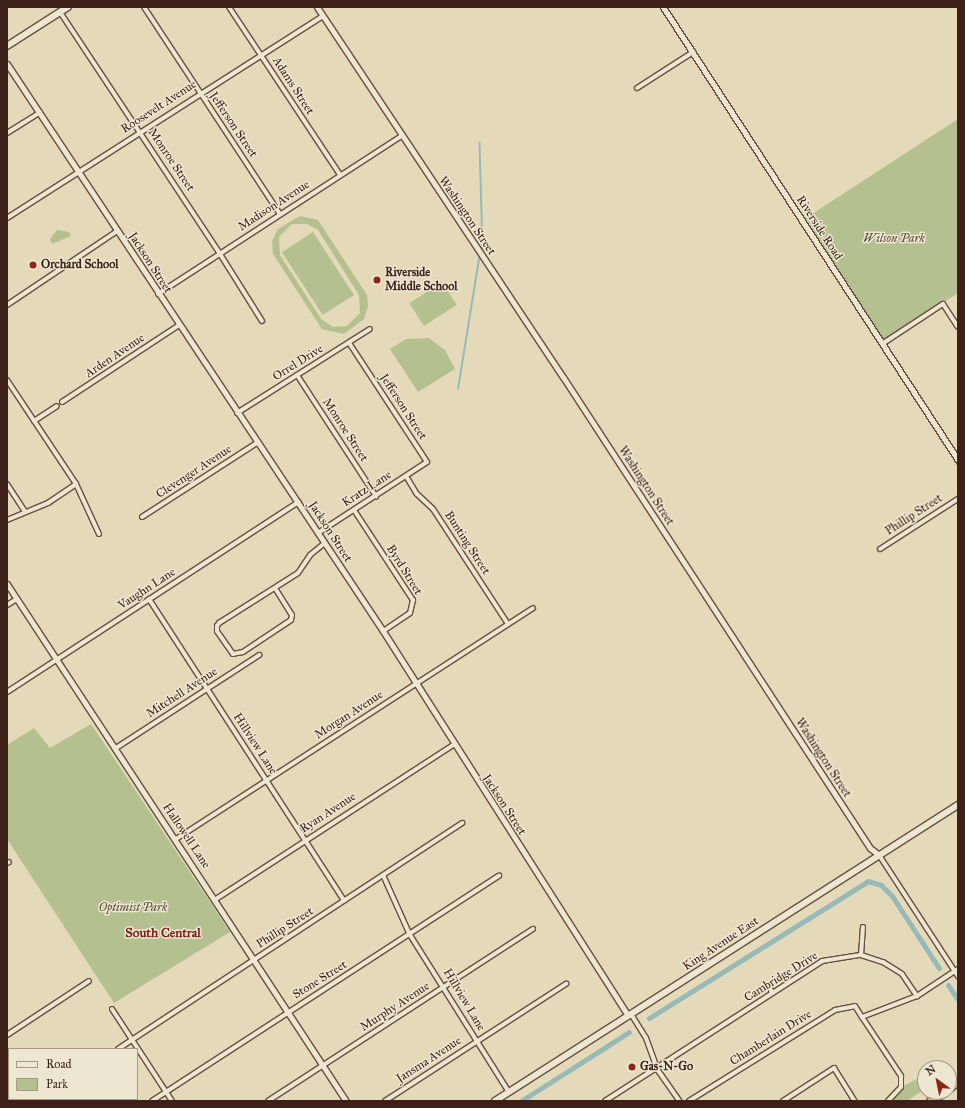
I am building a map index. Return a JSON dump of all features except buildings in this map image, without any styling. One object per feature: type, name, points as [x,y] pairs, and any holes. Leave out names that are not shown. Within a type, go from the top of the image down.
[{"type":"main road","points":[[7,46],[68,7]]},
{"type":"main road","name":"King Avenue East","points":[[495,1101],[958,805]]},
{"type":"street","name":"Jefferson Street","points":[[144,7],[280,214]]},
{"type":"street","name":"Adams Street","points":[[229,7],[340,175]]},
{"type":"street","name":"Washington Street","points":[[317,7],[401,136],[563,377],[870,848],[879,855],[956,970],[958,976]]},
{"type":"street","name":"Riverside Road","points":[[663,7],[958,460]]},
{"type":"street","name":"Monroe Street","points":[[60,12],[220,254],[262,321]]},
{"type":"street","name":"Roosevelt Avenue","points":[[7,218],[139,131],[323,16]]},
{"type":"street","points":[[637,88],[693,52]]},
{"type":"street","name":"Jackson Street","points":[[7,64],[40,112],[77,172],[237,414],[298,502],[383,631],[414,684],[453,745],[629,1015],[646,1038],[657,1068],[679,1101]]},
{"type":"street","points":[[7,133],[40,112]]},
{"type":"street","name":"Madison Avenue","points":[[158,294],[401,136]]},
{"type":"street","points":[[7,304],[117,232]]},
{"type":"street","points":[[882,344],[943,304],[958,327]]},
{"type":"street","name":"Arden Avenue","points":[[62,402],[179,325]]},
{"type":"street","name":"Orrel Drive","points":[[237,414],[370,329]]},
{"type":"street","name":"Jefferson Street","points":[[349,343],[427,462]]},
{"type":"street","name":"Monroe Street","points":[[297,375],[376,496]]},
{"type":"street","points":[[7,380],[76,484],[99,534]]},
{"type":"street","points":[[34,421],[57,406]]},
{"type":"street","name":"Clevenger Avenue","points":[[142,517],[257,443]]},
{"type":"street","name":"Kratz Lane","points":[[318,533],[427,462]]},
{"type":"street","name":"Bunting Street","points":[[406,476],[433,509],[508,624]]},
{"type":"street","points":[[7,484],[25,512]]},
{"type":"street","points":[[7,520],[48,503],[76,484]]},
{"type":"street","name":"Phillip Street","points":[[880,549],[958,499]]},
{"type":"street","name":"Vaughn Lane","points":[[7,692],[298,502]]},
{"type":"street","name":"Byrd Street","points":[[354,510],[413,600],[410,613],[383,631]]},
{"type":"street","points":[[275,588],[292,615],[291,620],[243,652],[233,654],[217,631],[217,626],[302,570],[310,555],[325,543]]},
{"type":"street","name":"Hallowell Lane","points":[[7,584],[216,899],[346,1101]]},
{"type":"street","points":[[7,605],[17,599]]},
{"type":"street","name":"Hillview Lane","points":[[149,600],[344,901]]},
{"type":"street","name":"Morgan Avenue","points":[[176,839],[533,608]]},
{"type":"street","name":"Mitchell Avenue","points":[[116,748],[259,655]]},
{"type":"street","name":"Ryan Avenue","points":[[216,899],[453,745]]},
{"type":"street","name":"Phillip Street","points":[[120,1048],[462,824]]},
{"type":"street","name":"Hillview Lane","points":[[383,875],[410,934],[509,1092]]},
{"type":"street","name":"Stone Street","points":[[152,1101],[499,876]]},
{"type":"street","points":[[861,955],[863,927]]},
{"type":"street","name":"Murphy Avenue","points":[[268,1101],[533,929]]},
{"type":"street","name":"Cambridge Drive","points":[[605,1101],[822,961],[861,955],[883,962],[902,974],[916,996]]},
{"type":"street","points":[[820,956],[822,961]]},
{"type":"street","points":[[862,1016],[916,996],[956,970]]},
{"type":"street","points":[[7,1035],[89,981]]},
{"type":"street","name":"Jansma Avenue","points":[[384,1101],[566,984]]},
{"type":"street","points":[[770,988],[772,993]]},
{"type":"street","name":"Chamberlain Drive","points":[[689,1101],[835,1010],[855,1006],[901,1076],[901,1087],[888,1101]]},
{"type":"street","points":[[112,1009],[137,1048]]},
{"type":"street","points":[[138,1049],[172,1101]]},
{"type":"street","points":[[783,1101],[834,1068],[855,1101]]},
{"type":"green space","name":"Wilson Park","points":[[958,119],[958,293],[884,341],[806,218]]},
{"type":"green space","points":[[300,216],[318,220],[367,295],[368,306],[364,319],[344,334],[322,329],[273,254],[272,241],[278,229]],"holes":[[[292,224],[307,224],[318,230],[359,295],[360,313],[347,326],[333,327],[321,319],[280,255],[279,237]]]},
{"type":"green space","points":[[57,230],[69,232],[71,236],[52,244],[50,239]]},
{"type":"green space","points":[[313,232],[354,295],[323,315],[282,252]]},
{"type":"green space","points":[[442,282],[457,305],[424,326],[409,303]]},
{"type":"green space","points":[[429,338],[445,350],[455,369],[418,392],[390,349],[406,339]]},
{"type":"green space","name":"Optimist Park","points":[[91,724],[230,932],[114,1003],[7,839],[7,745],[34,728],[50,748]]},
{"type":"green space","points":[[917,1079],[917,1094],[907,1101],[892,1101],[901,1087]]},
{"type":"waterway","points":[[480,143],[483,253]]},
{"type":"waterway","points":[[458,389],[479,259]]},
{"type":"waterway","points":[[649,1018],[868,881],[881,885],[892,896],[939,968]]},
{"type":"waterway","points":[[948,985],[958,1000]]},
{"type":"waterway","points":[[521,1101],[629,1032]]},
{"type":"place","name":"Orchard School","points":[[33,265]]},
{"type":"place","name":"Riverside Middle School","points":[[377,280]]},
{"type":"place","name":"Gas-N-Go","points":[[632,1067]]},
{"type":"district","name":"South Central","points":[[163,933]]}]
